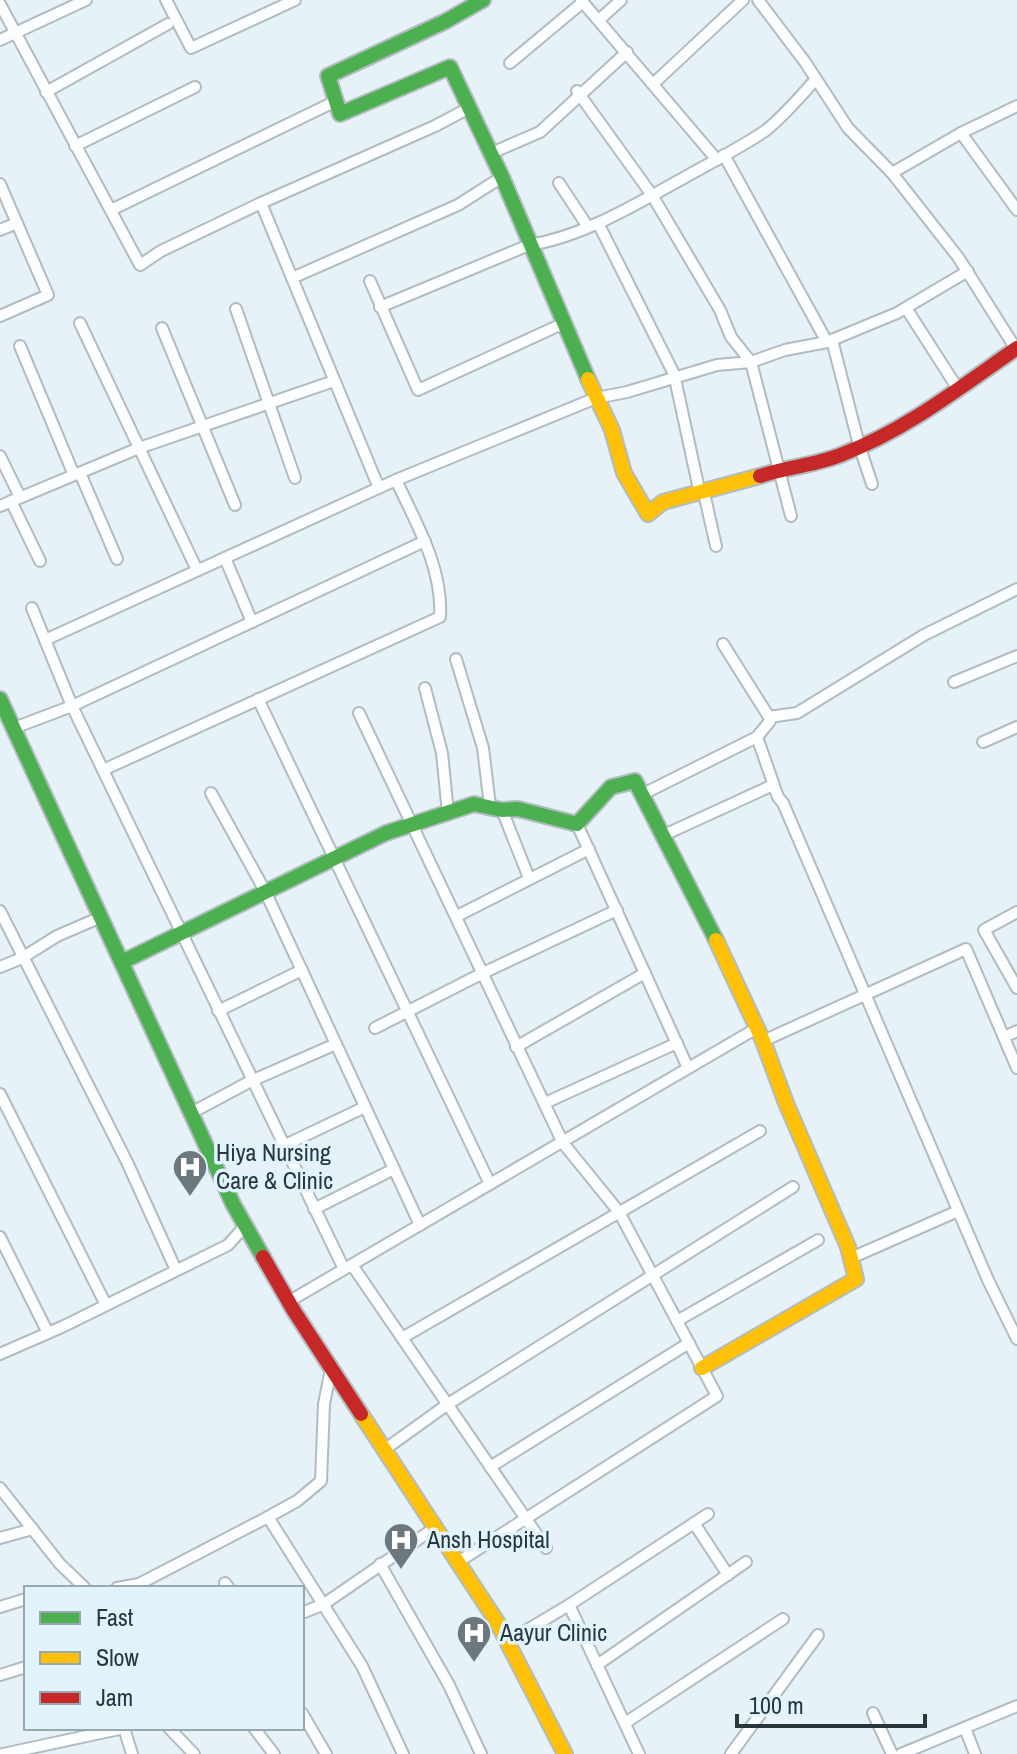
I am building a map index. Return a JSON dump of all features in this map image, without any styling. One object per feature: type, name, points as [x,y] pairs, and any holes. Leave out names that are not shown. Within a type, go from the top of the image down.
[{"type":"street","points":[[0,40],[86,0]]},
{"type":"street","points":[[166,0],[191,48],[295,0]]},
{"type":"street","points":[[483,0],[464,12],[366,55],[328,76],[340,114],[450,67],[502,177],[562,324],[612,430],[624,473],[648,514],[663,502],[842,455],[889,432],[1017,349],[968,271],[892,173],[848,128],[758,0]]},
{"type":"street","points":[[599,20],[621,0]]},
{"type":"street","points":[[653,84],[743,0]]},
{"type":"street","points":[[510,63],[582,1],[720,158],[830,341],[872,484]]},
{"type":"street","points":[[0,4],[140,265],[161,251],[261,203],[469,108]]},
{"type":"street","points":[[46,92],[168,24]]},
{"type":"street","points":[[489,154],[540,132],[627,52]]},
{"type":"street","points":[[380,307],[529,245],[546,243],[593,225],[652,195],[766,130],[816,79]]},
{"type":"street","points":[[75,146],[195,87]]},
{"type":"street","points":[[579,94],[652,195],[720,310],[731,337],[751,362],[791,516]]},
{"type":"street","points":[[111,210],[336,101]]},
{"type":"street","points":[[892,173],[961,133],[1017,106]]},
{"type":"street","points":[[961,133],[1017,210]]},
{"type":"street","points":[[292,278],[458,205],[502,177]]},
{"type":"street","points":[[559,183],[593,225],[675,378],[716,546]]},
{"type":"street","points":[[0,184],[48,295],[0,316]]},
{"type":"street","points":[[261,203],[379,488]]},
{"type":"street","points":[[0,230],[17,223]]},
{"type":"street","points":[[45,640],[396,480],[596,398],[717,365],[751,362],[785,350],[830,341],[906,308],[968,271]]},
{"type":"street","points":[[370,281],[418,390],[562,324]]},
{"type":"street","points":[[906,308],[958,389]]},
{"type":"street","points":[[236,309],[295,478]]},
{"type":"street","points":[[80,323],[197,570]]},
{"type":"street","points":[[162,328],[235,505]]},
{"type":"street","points":[[20,346],[117,559]]},
{"type":"street","points":[[10,501],[139,448],[268,401],[334,381]]},
{"type":"street","points":[[0,456],[10,501],[40,561]]},
{"type":"street","points":[[103,770],[440,617],[441,597],[425,541],[396,480]]},
{"type":"street","points":[[8,726],[72,706],[425,541]]},
{"type":"street","points":[[225,558],[252,622]]},
{"type":"street","points":[[769,717],[797,713],[924,635],[1017,589]]},
{"type":"street","points":[[32,608],[72,706],[314,1209],[348,1267],[402,1338],[546,1548]]},
{"type":"street","points":[[643,794],[757,737],[770,721],[723,644]]},
{"type":"street","points":[[954,682],[1017,656]]},
{"type":"street","points":[[456,659],[483,748],[496,808],[529,878]]},
{"type":"street","points":[[425,688],[442,753],[448,813]]},
{"type":"street","points":[[0,699],[8,726],[245,1226],[288,1302],[436,1527],[507,1642],[565,1754]]},
{"type":"street","points":[[258,699],[332,860],[490,1184]]},
{"type":"street","points":[[359,713],[563,1143],[619,1212],[717,1396],[458,1562]]},
{"type":"street","points":[[983,742],[1017,727]]},
{"type":"street","points":[[757,737],[773,785],[958,1211],[1017,1339]]},
{"type":"street","points":[[577,824],[611,787],[635,781],[760,1034],[851,1258],[856,1279],[702,1368]]},
{"type":"street","points":[[664,835],[773,785]]},
{"type":"street","points":[[211,793],[265,891],[420,1225]]},
{"type":"street","points":[[122,962],[386,833],[474,804],[518,809],[577,824]]},
{"type":"street","points":[[577,824],[688,1068]]},
{"type":"street","points":[[457,916],[589,849]]},
{"type":"street","points":[[375,1028],[617,910]]},
{"type":"street","points":[[0,911],[120,1147],[176,1270]]},
{"type":"street","points":[[1017,912],[984,930],[1017,988]]},
{"type":"street","points":[[0,967],[22,958],[57,936],[101,917]]},
{"type":"street","points":[[288,1302],[688,1068],[760,1034],[864,994],[966,949],[1017,1068]]},
{"type":"street","points":[[218,1011],[302,970]]},
{"type":"street","points":[[516,1047],[645,973]]},
{"type":"street","points":[[1004,1037],[1017,1031]]},
{"type":"street","points":[[545,1103],[677,1043]]},
{"type":"street","points":[[191,1113],[251,1081],[336,1044]]},
{"type":"street","points":[[0,1094],[106,1305]]},
{"type":"street","points":[[283,1146],[365,1107]]},
{"type":"street","points":[[402,1338],[760,1131]]},
{"type":"street","points":[[314,1209],[394,1169]]},
{"type":"street","points":[[384,1450],[448,1404],[793,1187]]},
{"type":"street","points":[[851,1258],[958,1211]]},
{"type":"street","points":[[0,1354],[228,1245],[245,1226]]},
{"type":"street","points":[[0,1237],[48,1333]]},
{"type":"street","points":[[677,1321],[818,1240]]},
{"type":"street","points":[[490,1467],[689,1343]]},
{"type":"street","points":[[129,1586],[139,1584],[268,1517],[297,1501],[321,1481],[324,1404],[331,1369]]},
{"type":"street","points":[[0,1488],[60,1564],[82,1586]]},
{"type":"street","points":[[507,1642],[708,1514]]},
{"type":"street","points":[[268,1517],[362,1666],[403,1754]]},
{"type":"street","points":[[694,1523],[728,1575]]},
{"type":"street","points":[[304,1612],[324,1604],[436,1527]]},
{"type":"street","points":[[0,1538],[33,1529]]},
{"type":"street","points":[[597,1665],[746,1562]]},
{"type":"street","points":[[380,1564],[449,1685],[481,1754]]},
{"type":"street","points":[[0,1607],[24,1600]]},
{"type":"street","points":[[569,1605],[639,1754]]},
{"type":"street","points":[[625,1723],[783,1619]]},
{"type":"street","points":[[731,1754],[818,1635]]},
{"type":"street","points":[[0,1675],[24,1668]]},
{"type":"street","points":[[901,1754],[1017,1706]]},
{"type":"street","points":[[873,1713],[892,1754]]},
{"type":"street","points":[[304,1716],[326,1754]]},
{"type":"street","points":[[965,1728],[975,1754]]},
{"type":"street","points":[[3,1754],[61,1748],[118,1730]]},
{"type":"street","points":[[125,1730],[132,1754]]},
{"type":"street","points":[[171,1730],[194,1754]]},
{"type":"street","points":[[256,1730],[274,1754]]},
{"type":"traffic: fast","points":[[483,0],[446,21],[328,76],[340,114],[450,67],[502,177],[588,379]]},
{"type":"traffic: fast","points":[[0,699],[233,1204],[263,1257]]},
{"type":"traffic: fast","points":[[122,962],[386,833],[474,804],[502,810],[518,809],[577,824],[611,787],[635,781],[716,940]]},
{"type":"traffic: slow","points":[[588,379],[612,430],[624,473],[648,514],[663,502],[760,476]]},
{"type":"traffic: slow","points":[[702,1368],[856,1279],[848,1247],[763,1041],[716,940]]},
{"type":"traffic: slow","points":[[361,1414],[497,1622],[565,1754]]},
{"type":"traffic: jam","points":[[760,476],[823,461],[889,433],[1017,348]]},
{"type":"traffic: jam","points":[[263,1257],[361,1414]]},
{"type":"place","name":"Hiya Nursing Care & Clinic","points":[[190,1198]]},
{"type":"place","name":"Ansh Hospital","points":[[401,1571]]},
{"type":"place","name":"Aayur Clinic","points":[[474,1664]]}]
